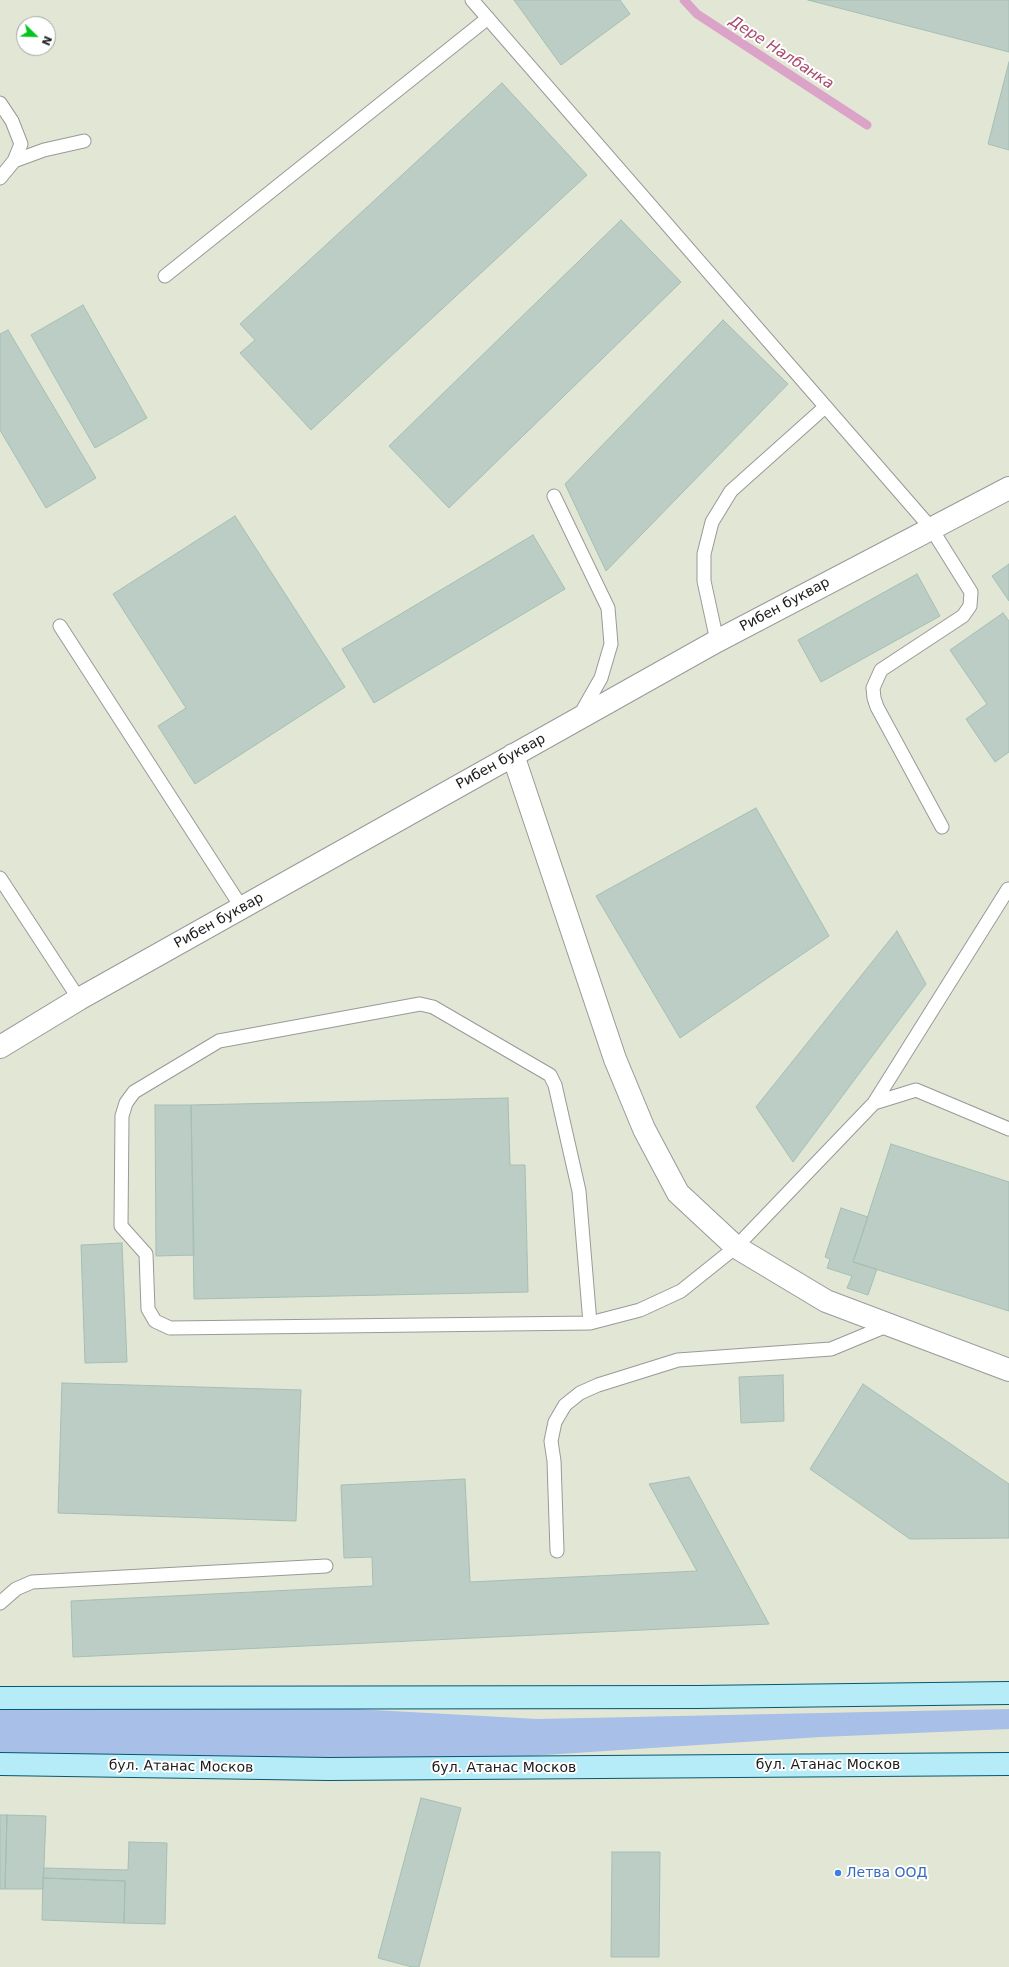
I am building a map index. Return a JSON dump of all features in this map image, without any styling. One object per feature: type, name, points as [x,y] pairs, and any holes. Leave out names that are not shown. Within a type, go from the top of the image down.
[{"type":"main road","points":[[0,1698],[698,1697],[1009,1693]]},
{"type":"main road","name":"бул. Атанас Москов","points":[[0,1764],[337,1769],[1009,1764]]},
{"type":"street","name":"Рибен буквар","points":[[0,1048],[79,999],[717,641],[1009,488]]},
{"type":"street","points":[[513,755],[615,1059],[644,1129],[678,1193],[736,1247],[826,1301],[1009,1370]]},
{"type":"lane","points":[[472,0],[931,528],[971,592],[970,606],[963,616],[882,670],[876,678],[874,693],[877,707],[942,827]]},
{"type":"lane","points":[[165,276],[488,18]]},
{"type":"lane","points":[[0,103],[12,121],[21,144],[14,161],[0,178]]},
{"type":"lane","points":[[14,161],[44,150],[84,141]]},
{"type":"lane","points":[[717,641],[704,581],[704,554],[712,522],[731,491],[825,407]]},
{"type":"lane","points":[[554,496],[608,608],[611,644],[601,678],[577,720]]},
{"type":"lane","points":[[60,626],[242,908]]},
{"type":"lane","points":[[0,878],[79,999]]},
{"type":"lane","points":[[590,1323],[579,1191],[555,1085],[550,1075],[433,1007],[420,1004],[219,1041],[134,1092],[126,1104],[122,1116],[121,1226],[146,1254],[148,1309],[155,1321],[170,1328],[590,1323],[640,1310],[681,1291],[736,1247],[874,1103],[1008,889]]},
{"type":"lane","points":[[874,1103],[916,1090],[1009,1129]]},
{"type":"lane","points":[[557,1551],[554,1461],[551,1441],[555,1422],[565,1405],[580,1392],[678,1360],[831,1350],[889,1325]]},
{"type":"lane","points":[[0,1603],[16,1589],[32,1582],[326,1566]]},
{"type":"shaded area","points":[[0,0],[1009,0],[1009,1967],[0,1967]]},
{"type":"shaded area","points":[[0,1698],[282,1705],[538,1719],[1009,1709],[1009,1729],[821,1737],[329,1769],[0,1764]]},
{"type":"building","points":[[514,0],[620,0],[630,14],[561,65]]},
{"type":"building","points":[[808,0],[1009,0],[1009,52]]},
{"type":"building","points":[[1009,62],[1009,150],[988,144]]},
{"type":"building","points":[[502,83],[587,175],[311,430],[240,353],[255,340],[240,324]]},
{"type":"building","points":[[621,220],[681,282],[449,508],[389,446]]},
{"type":"building","points":[[83,305],[147,418],[95,448],[31,335]]},
{"type":"building","points":[[723,320],[788,384],[606,571],[565,484]]},
{"type":"building","points":[[8,330],[96,478],[46,508],[0,430],[0,334]]},
{"type":"building","points":[[235,516],[345,687],[195,784],[158,726],[186,708],[113,594]]},
{"type":"building","points":[[533,535],[565,589],[374,703],[342,649]]},
{"type":"building","points":[[1009,564],[1009,601],[992,576]]},
{"type":"building","points":[[917,574],[940,616],[821,682],[798,640]]},
{"type":"building","points":[[1003,613],[1009,621],[1009,752],[995,762],[966,719],[987,704],[950,650]]},
{"type":"building","points":[[756,808],[829,936],[680,1038],[596,896]]},
{"type":"building","points":[[897,931],[926,984],[793,1162],[756,1107]]},
{"type":"building","points":[[508,1098],[510,1165],[525,1165],[528,1292],[194,1299],[191,1105]]},
{"type":"building","points":[[155,1105],[191,1105],[194,1255],[156,1256]]},
{"type":"building","points":[[891,1144],[1009,1182],[1009,1311],[853,1262]]},
{"type":"building","points":[[841,1208],[868,1217],[853,1262],[877,1269],[868,1295],[847,1288],[852,1276],[827,1268],[830,1259],[825,1257]]},
{"type":"building","points":[[122,1243],[127,1362],[85,1363],[81,1245]]},
{"type":"building","points":[[783,1375],[784,1421],[741,1423],[739,1377]]},
{"type":"building","points":[[62,1383],[301,1390],[296,1521],[58,1513]]},
{"type":"building","points":[[863,1384],[1009,1484],[1009,1538],[910,1539],[810,1469]]},
{"type":"building","points":[[689,1477],[769,1624],[73,1657],[71,1601],[373,1586],[372,1557],[344,1558],[341,1485],[465,1479],[470,1582],[697,1571],[649,1484]]},
{"type":"building","points":[[421,1798],[461,1808],[419,1967],[412,1967],[378,1958]]},
{"type":"building","points":[[0,1815],[7,1815],[5,1889],[0,1889]]},
{"type":"building","points":[[7,1815],[46,1816],[43,1889],[5,1889]]},
{"type":"building","points":[[129,1842],[167,1843],[165,1924],[124,1923],[125,1881],[43,1878],[44,1868],[128,1870]]},
{"type":"building","points":[[612,1852],[660,1852],[659,1957],[611,1957]]},
{"type":"building","points":[[43,1878],[125,1881],[124,1923],[42,1920]]},
{"type":"waterway","name":"Дере Налбанка","points":[[684,0],[697,14],[867,125]]},
{"type":"place","name":"Летва ООД","points":[[838,1873]]}]
